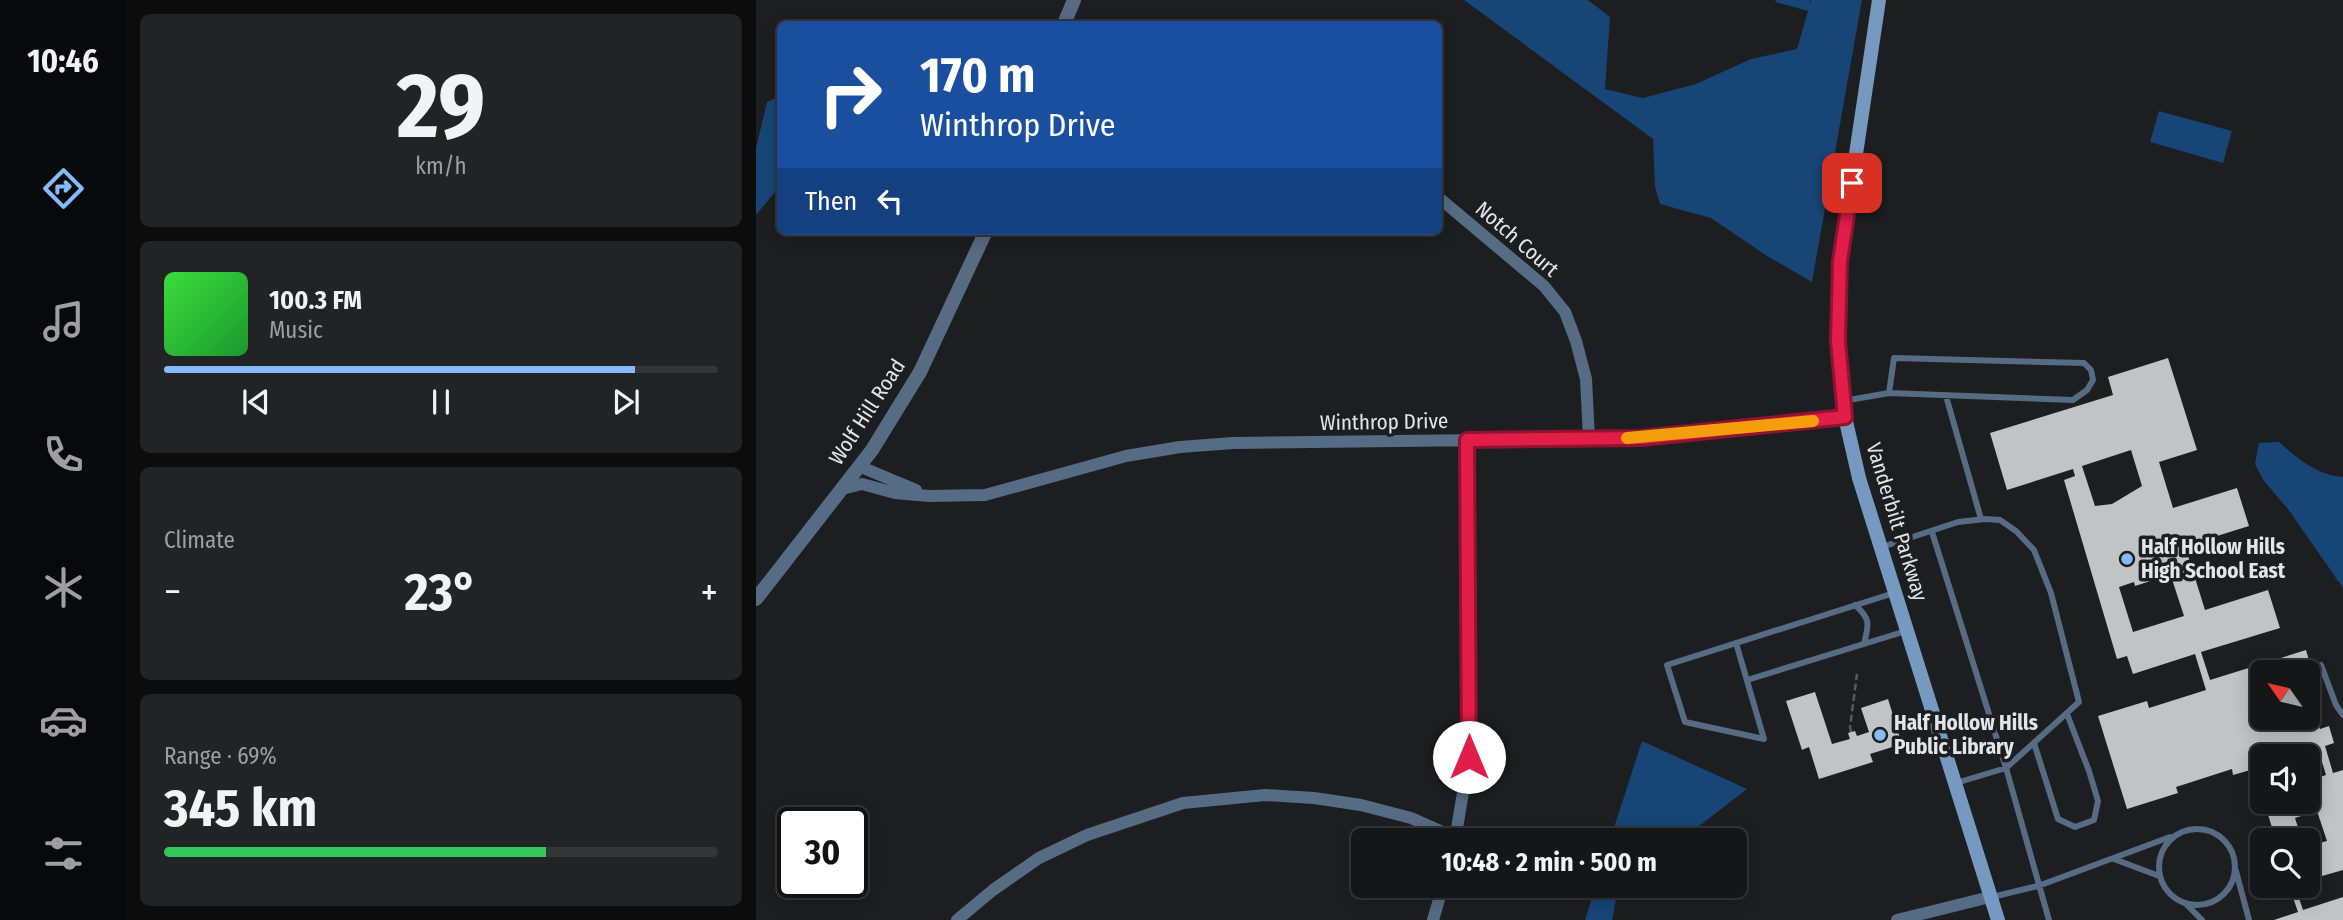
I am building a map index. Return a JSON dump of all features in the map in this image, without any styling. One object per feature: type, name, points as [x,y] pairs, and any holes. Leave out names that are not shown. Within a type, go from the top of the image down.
[{"type":"main road","name":"Vanderbilt Parkway","points":[[1879,0],[1840,261],[1838,341],[1845,417],[1859,478],[1998,920]]},
{"type":"street","points":[[1065,21],[1074,0]]},
{"type":"street","name":"Notch Court","points":[[1442,200],[1544,286],[1564,313],[1576,341],[1586,379],[1589,438]]},
{"type":"street","name":"Wolf Hill Road","points":[[756,599],[861,467],[920,372],[984,235]]},
{"type":"street","name":"Winthrop Drive","points":[[842,489],[862,484],[895,493],[929,496],[985,495],[1114,458],[1180,447],[1233,443],[1641,438],[1845,417]]},
{"type":"street","points":[[1458,828],[1469,757],[1467,440]]},
{"type":"street","name":"Winthrop Drive","points":[[861,467],[929,496]]},
{"type":"street","points":[[957,920],[993,890],[1039,858],[1087,835],[1183,803],[1265,795],[1314,798],[1361,804],[1411,818],[1432,828]]},
{"type":"street","points":[[1897,920],[1990,897]]},
{"type":"street","points":[[1433,920],[1439,898]]},
{"type":"lane","points":[[1843,401],[1889,393],[2073,400],[2087,390],[2093,380],[2091,370],[2084,363],[1894,358],[1889,393]]},
{"type":"lane","points":[[1945,396],[1981,519]]},
{"type":"lane","points":[[1881,547],[1958,522],[2000,520],[2016,531],[2034,551],[2051,593],[2079,702],[2006,768],[1956,783]]},
{"type":"lane","points":[[1932,532],[2006,768],[2049,920]]},
{"type":"lane","points":[[1736,643],[1764,738],[1685,722],[1667,665],[1895,592]]},
{"type":"lane","points":[[1854,605],[1868,621],[1864,644]]},
{"type":"lane","points":[[1747,680],[1908,631]]},
{"type":"lane","points":[[2321,665],[2336,705],[2343,715]]},
{"type":"lane","points":[[2034,743],[2058,819],[2075,827],[2094,820],[2098,801],[2090,771],[2067,714]]},
{"type":"lane","points":[[1990,897],[2038,886],[2189,830],[2211,831],[2229,846],[2249,920]]},
{"type":"lane","points":[[2178,834],[2161,852],[2159,876],[2169,895],[2187,905],[2202,920]]},
{"type":"lane","points":[[2114,859],[2159,876]]},
{"type":"lane","points":[[2187,905],[2199,906],[2221,898],[2228,889],[2235,867]]},
{"type":"path","points":[[1851,732],[1857,674]]},
{"type":"shaded area","points":[[1464,0],[1588,0],[1610,17],[1605,89],[1643,98],[1696,84],[1751,59],[1797,49],[1808,11],[1775,2],[1776,0],[1810,0],[1810,5],[1811,0],[1862,0],[1812,282],[1767,256],[1711,218],[1660,204],[1655,187],[1653,139]]},
{"type":"shaded area","points":[[777,97],[777,190],[756,215],[756,148],[767,102]]},
{"type":"shaded area","points":[[2159,111],[2232,131],[2223,163],[2150,142]]},
{"type":"shaded area","points":[[2279,442],[2317,470],[2343,477],[2343,588],[2288,509],[2264,481],[2255,464],[2259,443]]},
{"type":"shaded area","points":[[1642,741],[1747,789],[1697,828],[1614,828]]},
{"type":"shaded area","points":[[1592,898],[1616,898],[1612,920],[1585,920]]},
{"type":"building","name":"Half Hollow Hills High School East","points":[[2168,358],[2197,450],[2159,462],[2173,508],[2237,488],[2249,526],[2185,546],[2205,610],[2268,590],[2280,628],[2201,652],[2210,680],[2250,668],[2250,730],[2320,730],[2329,726],[2334,743],[2325,746],[2333,773],[2343,770],[2343,870],[2320,877],[2320,843],[2327,841],[2318,814],[2320,777],[2326,775],[2320,756],[2320,744],[2250,744],[2250,770],[2233,775],[2232,769],[2176,787],[2178,793],[2127,809],[2098,716],[2147,701],[2149,708],[2206,690],[2195,654],[2133,674],[2127,656],[2117,659],[2064,480],[2075,476],[2073,469],[2007,490],[1990,433],[2113,395],[2108,377]],"holes":[[[2131,450],[2142,486],[2112,504],[2095,506],[2082,466]],[[2169,570],[2184,616],[2133,632],[2119,587],[2134,582],[2135,586],[2160,578],[2158,573]]]},
{"type":"building","name":"Half Hollow Hills High School East","points":[[2306,650],[2309,660],[2274,660]]},
{"type":"building","name":"Half Hollow Hills Public Library","points":[[1815,692],[1832,744],[1850,739],[1848,733],[1851,732],[1855,731],[1857,736],[1869,732],[1861,708],[1888,699],[1902,744],[1870,754],[1873,762],[1819,779],[1809,747],[1802,750],[1786,701]]},
{"type":"building","name":"Half Hollow Hills High School East","points":[[2268,814],[2308,814],[2295,818],[2298,828],[2272,828]]},
{"type":"building","points":[[2343,897],[2343,920],[2274,920],[2298,912],[2293,898],[2299,898],[2303,910]]},
{"type":"slow traffic","points":[[1627,438],[1813,421]]},
{"type":"place","name":"Half Hollow Hills High School East","points":[[2127,559]]},
{"type":"place","name":"Half Hollow Hills Public Library","points":[[1880,735]]},
{"type":"route","points":[[1469,757],[1467,440],[1641,438],[1845,417],[1838,341],[1840,261],[1852,183]]}]
